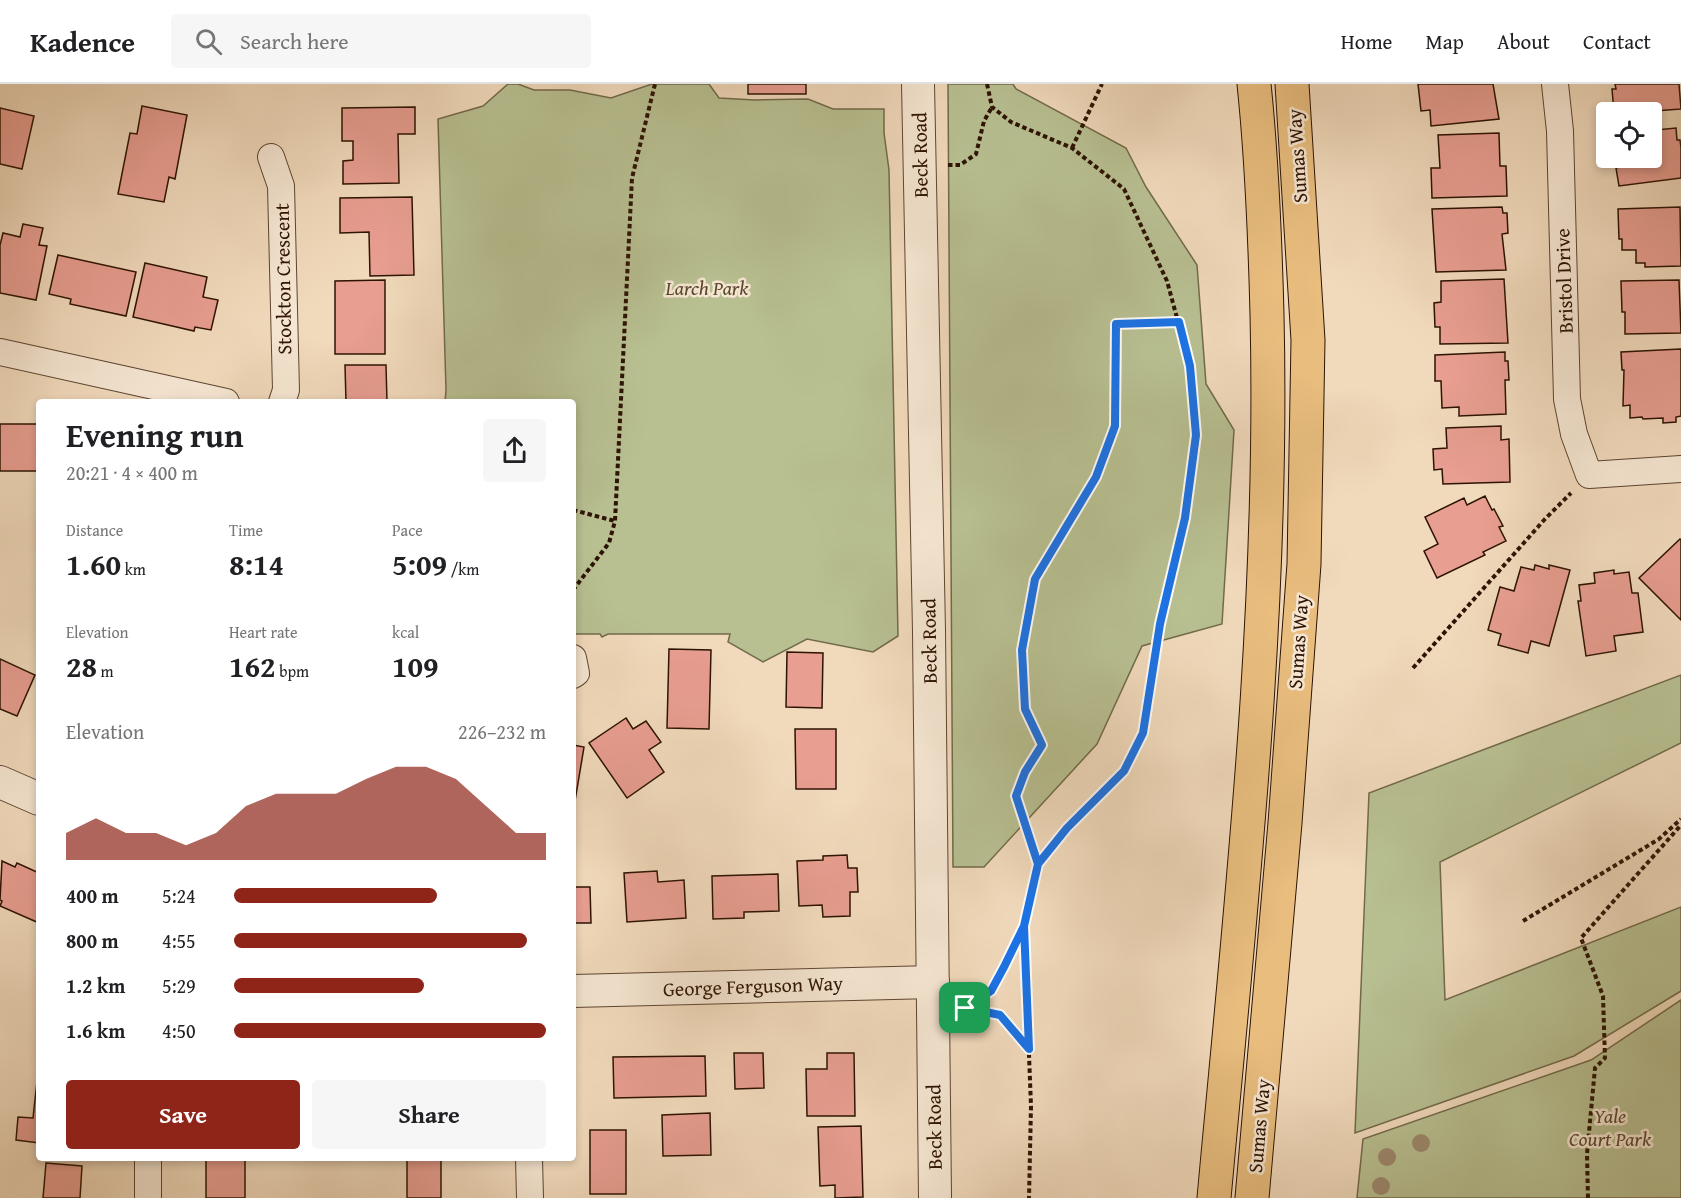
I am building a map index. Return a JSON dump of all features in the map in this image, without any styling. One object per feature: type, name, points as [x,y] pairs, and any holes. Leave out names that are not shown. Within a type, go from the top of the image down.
[{"type":"highway","name":"Sumas Way","points":[[1214,1198],[1254,767],[1266,558],[1269,453],[1266,279],[1254,84]]},
{"type":"highway","name":"Sumas Way","points":[[1252,1198],[1273,975],[1304,564],[1308,340],[1292,84]]},
{"type":"highway","points":[[1268,1198],[1273,975]]},
{"type":"street","name":"Beck Road","points":[[918,84],[935,1198]]},
{"type":"street","name":"Bristol Drive","points":[[1555,84],[1560,131],[1567,399],[1574,434],[1589,475]]},
{"type":"street","name":"Stockton Crescent","points":[[272,157],[281,186],[286,390],[283,399]]},
{"type":"street","points":[[0,352],[212,399]]},
{"type":"street","points":[[1589,475],[1681,469]]},
{"type":"street","points":[[0,782],[36,798]]},
{"type":"street","name":"George Ferguson Way","points":[[576,991],[933,995]]},
{"type":"street","points":[[148,1161],[148,1198]]},
{"type":"street","points":[[529,1161],[530,1198]]},
{"type":"path","points":[[576,586],[609,543],[615,521],[632,178],[654,84]]},
{"type":"path","points":[[965,1008],[991,991],[1024,926],[1038,864],[1067,828],[1124,771],[1143,733],[1160,624],[1185,518],[1196,435],[1190,366],[1167,281],[1124,189],[1072,148],[1011,122],[992,107],[987,84]]},
{"type":"path","points":[[1072,148],[1102,84]]},
{"type":"path","points":[[921,166],[960,165],[976,154],[984,122],[992,107]]},
{"type":"path","points":[[1038,864],[1016,796],[1025,772],[1042,745],[1025,709],[1022,650],[1035,579],[1096,477],[1115,426],[1116,324],[1179,322]]},
{"type":"path","points":[[1413,668],[1545,519],[1589,475]]},
{"type":"path","points":[[576,511],[615,521]]},
{"type":"path","points":[[1523,921],[1659,839],[1681,819]]},
{"type":"path","points":[[1588,1198],[1587,1154],[1595,1068],[1605,1058],[1603,996],[1581,938],[1681,825]]},
{"type":"path","points":[[1024,926],[1031,1106],[1029,1198]]},
{"type":"path","points":[[933,995],[965,1008],[1000,1015],[1029,1049]]},
{"type":"green space","name":"Larch Park","points":[[508,84],[518,84],[534,90],[570,90],[611,98],[652,84],[709,84],[719,98],[808,99],[833,109],[884,109],[884,133],[889,170],[898,636],[873,652],[807,639],[763,662],[728,642],[730,634],[608,634],[602,637],[600,634],[576,634],[576,399],[445,399],[438,119],[483,106]]},
{"type":"green space","points":[[948,84],[1013,84],[1016,89],[1126,148],[1146,187],[1197,265],[1206,384],[1234,430],[1222,624],[1142,646],[1097,744],[984,867],[953,867]]},
{"type":"green space","points":[[1681,675],[1681,743],[1440,862],[1445,1000],[1681,907],[1681,991],[1574,1056],[1355,1133],[1369,793]]},
{"type":"green space","name":"Yale Court Park","points":[[1681,1000],[1681,1198],[1357,1198],[1363,1139],[1591,1060]]},
{"type":"building","points":[[748,84],[806,84],[806,94],[748,94]]},
{"type":"building","points":[[1418,84],[1493,84],[1499,119],[1431,126],[1430,110],[1421,111]]},
{"type":"building","points":[[1615,84],[1679,84],[1681,109],[1662,110],[1662,102],[1613,102],[1612,89],[1616,89]]},
{"type":"building","points":[[142,106],[187,115],[175,179],[169,177],[164,202],[118,194],[130,133],[137,134]]},
{"type":"building","points":[[415,107],[415,134],[398,134],[399,183],[343,184],[343,161],[353,160],[353,141],[342,141],[342,108]]},
{"type":"building","points":[[0,108],[34,116],[22,169],[0,164]]},
{"type":"building","points":[[1676,128],[1677,140],[1680,140],[1681,148],[1681,178],[1619,186],[1616,168],[1662,168],[1662,129]]},
{"type":"building","points":[[1499,133],[1500,166],[1506,166],[1507,196],[1432,198],[1431,168],[1440,168],[1438,135]]},
{"type":"building","points":[[412,197],[414,275],[370,276],[369,232],[340,233],[340,198]]},
{"type":"building","points":[[1502,207],[1503,213],[1507,213],[1508,233],[1502,234],[1506,270],[1436,272],[1432,209]]},
{"type":"building","points":[[1680,207],[1681,266],[1645,267],[1645,263],[1636,263],[1636,250],[1622,250],[1622,239],[1619,239],[1618,209]]},
{"type":"building","points":[[23,224],[43,228],[39,245],[47,246],[36,300],[0,293],[0,245],[3,233],[20,237]]},
{"type":"building","points":[[58,255],[136,272],[126,316],[70,304],[71,299],[49,294]]},
{"type":"building","points":[[145,263],[207,277],[203,297],[218,300],[211,330],[195,327],[194,331],[133,317]]},
{"type":"building","points":[[1504,279],[1508,343],[1440,344],[1440,327],[1435,327],[1434,303],[1441,302],[1441,281]]},
{"type":"building","points":[[385,280],[385,354],[335,354],[335,281]]},
{"type":"building","points":[[1679,280],[1681,333],[1625,334],[1621,281]]},
{"type":"building","points":[[1681,349],[1681,416],[1676,417],[1676,422],[1663,423],[1663,418],[1630,418],[1630,405],[1623,406],[1624,370],[1622,370],[1621,352]]},
{"type":"building","points":[[1505,352],[1509,380],[1505,380],[1506,414],[1459,416],[1459,407],[1442,408],[1441,381],[1435,381],[1435,355]]},
{"type":"building","points":[[345,365],[386,365],[387,399],[346,399]]},
{"type":"building","points":[[0,424],[36,424],[36,471],[0,471]]},
{"type":"building","points":[[1501,426],[1501,440],[1509,439],[1510,482],[1443,484],[1442,469],[1434,470],[1433,449],[1447,448],[1446,428]]},
{"type":"building","points":[[1485,496],[1503,526],[1499,527],[1506,541],[1483,552],[1485,555],[1437,578],[1424,551],[1438,544],[1425,517],[1464,498],[1467,505]]},
{"type":"building","points":[[1681,540],[1681,620],[1639,578]]},
{"type":"building","points":[[1535,565],[1549,569],[1549,565],[1570,570],[1549,646],[1531,641],[1528,653],[1498,645],[1501,634],[1488,630],[1500,587],[1514,591],[1521,567],[1534,570]]},
{"type":"building","points":[[1614,570],[1614,574],[1629,572],[1632,593],[1638,593],[1643,632],[1614,636],[1616,651],[1586,656],[1578,601],[1581,601],[1579,585],[1595,583],[1594,573]]},
{"type":"building","points":[[669,649],[711,650],[709,729],[667,728]]},
{"type":"building","points":[[787,652],[823,653],[822,708],[786,707]]},
{"type":"building","points":[[0,659],[35,675],[17,716],[0,709]]},
{"type":"building","points":[[626,718],[633,729],[646,721],[661,742],[649,750],[664,772],[627,798],[589,743]]},
{"type":"building","points":[[795,729],[836,729],[836,789],[796,789]]},
{"type":"building","points":[[576,746],[584,747],[576,795]]},
{"type":"building","points":[[847,855],[848,868],[857,868],[858,892],[850,892],[850,916],[823,917],[822,905],[799,906],[797,861],[823,860],[823,856]]},
{"type":"building","points":[[2,861],[15,867],[17,863],[36,872],[36,922],[0,906],[2,901],[0,900]]},
{"type":"building","points":[[657,871],[658,882],[684,880],[686,918],[627,922],[624,873]]},
{"type":"building","points":[[778,874],[779,911],[744,912],[744,918],[713,919],[712,876]]},
{"type":"building","points":[[576,887],[590,887],[591,923],[576,923]]},
{"type":"building","points":[[734,1053],[763,1053],[764,1088],[735,1089]]},
{"type":"building","points":[[827,1053],[854,1053],[855,1116],[807,1116],[806,1069],[827,1069]]},
{"type":"building","points":[[705,1056],[706,1096],[614,1098],[613,1057]]},
{"type":"building","points":[[36,1090],[36,1143],[16,1140],[18,1117],[33,1118]]},
{"type":"building","points":[[710,1113],[711,1155],[663,1156],[662,1115]]},
{"type":"building","points":[[861,1126],[863,1197],[835,1198],[835,1185],[820,1186],[818,1127]]},
{"type":"building","points":[[590,1130],[626,1130],[626,1194],[590,1194]]},
{"type":"building","points":[[206,1161],[245,1161],[245,1198],[206,1198]]},
{"type":"building","points":[[407,1161],[441,1161],[441,1198],[407,1198]]},
{"type":"building","points":[[46,1163],[82,1166],[80,1198],[43,1198]]},
{"type":"route","points":[[965,1008],[991,991],[1004,967],[1024,926],[1038,864],[1067,828],[1124,771],[1143,733],[1160,624],[1185,518],[1196,435],[1190,366],[1179,322],[1116,324],[1115,426],[1096,477],[1035,579],[1022,650],[1025,709],[1042,745],[1025,772],[1016,796],[1038,864],[1024,926],[1029,1049],[1000,1015],[965,1008]]}]
